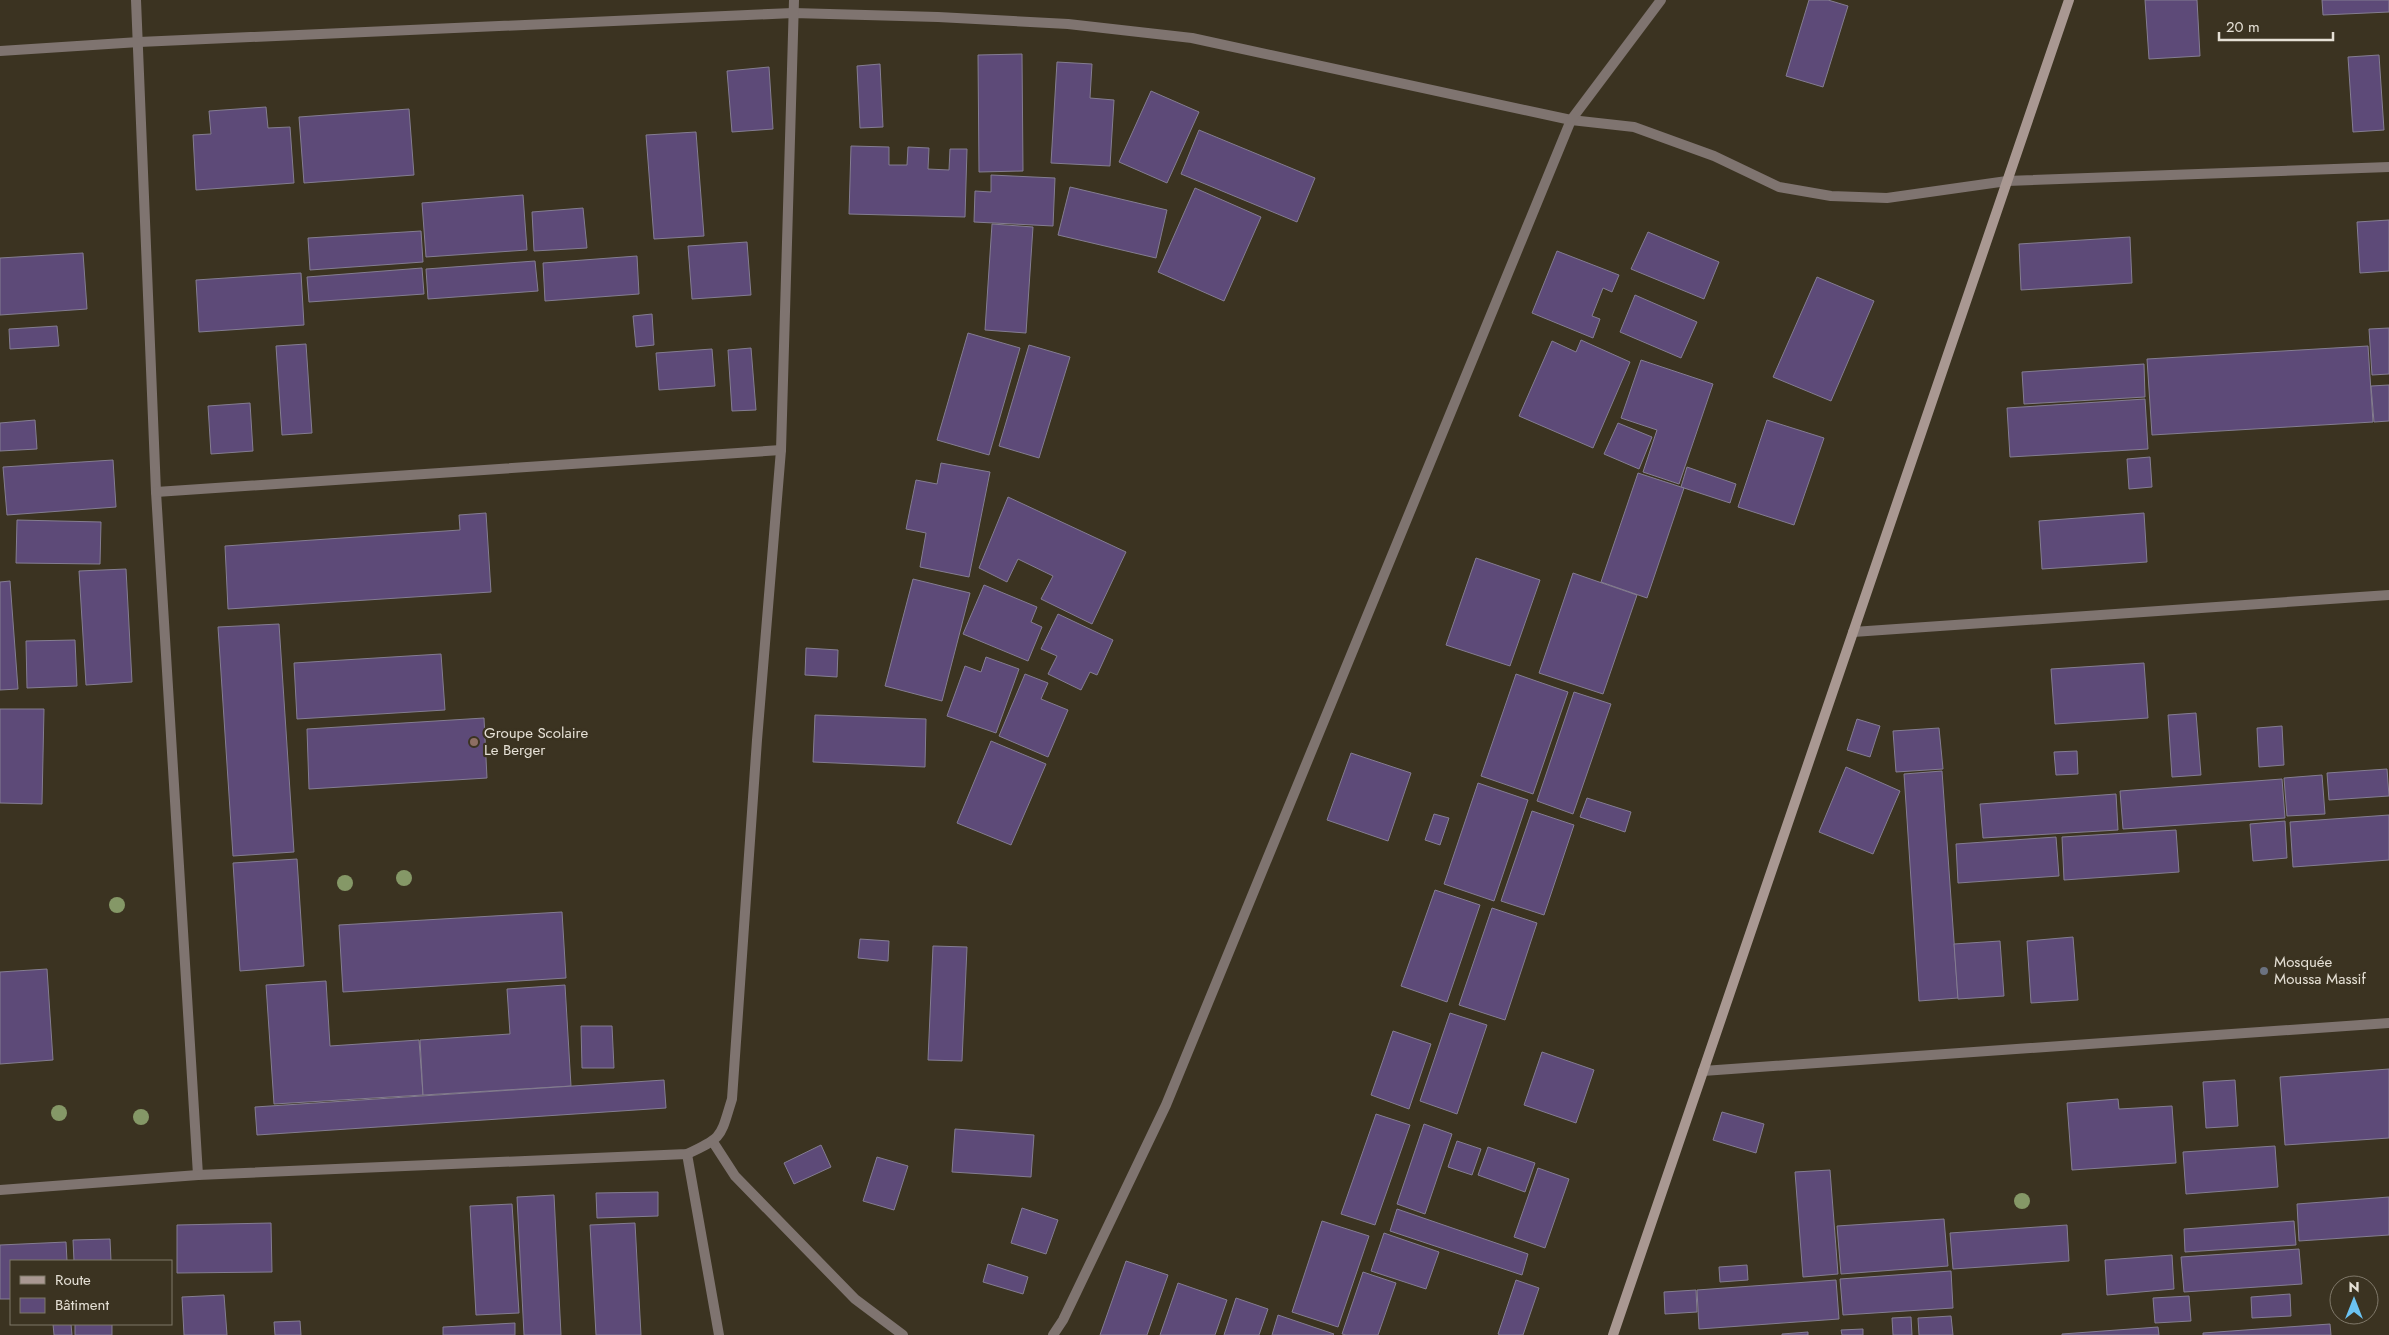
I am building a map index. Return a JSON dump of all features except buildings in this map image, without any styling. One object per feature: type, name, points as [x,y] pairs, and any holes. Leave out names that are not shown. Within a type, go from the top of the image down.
[{"type":"street","points":[[136,0],[156,492],[198,1175]]},
{"type":"street","points":[[0,1190],[198,1175],[687,1154],[713,1142],[722,1130],[732,1099],[757,740],[781,450],[794,0]]},
{"type":"street","points":[[1053,1335],[1064,1320],[1166,1105],[1570,120],[1661,0]]},
{"type":"street","points":[[1613,1335],[2068,0]]},
{"type":"street","points":[[0,51],[139,42],[793,13],[1068,24],[1192,38],[1570,120],[1634,127],[1714,156],[1779,186],[1831,196],[1887,198],[2007,182],[2389,167]]},
{"type":"street","points":[[156,492],[781,450]]},
{"type":"street","points":[[1853,632],[2389,595]]},
{"type":"street","points":[[1703,1071],[2389,1023]]},
{"type":"street","points":[[713,1142],[724,1162],[736,1176],[855,1299],[903,1335]]},
{"type":"street","points":[[687,1154],[719,1335]]},
{"type":"place","name":"Groupe Scolaire Le Berger","points":[[474,742]]},
{"type":"place","name":"Mosquée Moussa Massif","points":[[2264,971]]}]
